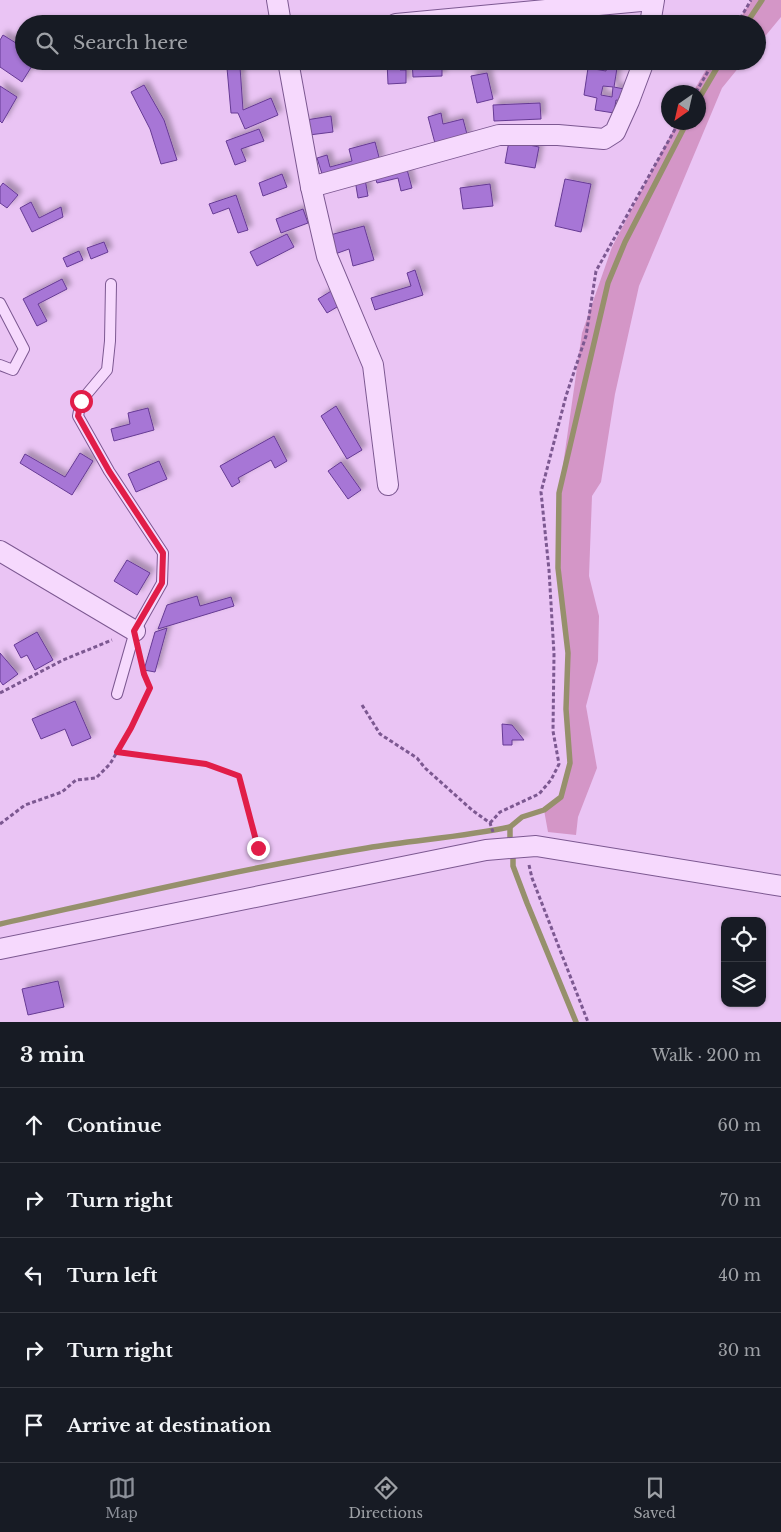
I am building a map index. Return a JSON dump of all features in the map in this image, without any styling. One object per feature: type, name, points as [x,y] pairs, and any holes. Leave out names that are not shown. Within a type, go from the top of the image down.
[{"type":"street","points":[[277,0],[280,15]]},
{"type":"street","points":[[492,15],[653,0],[651,15]]},
{"type":"street","points":[[290,70],[311,187],[327,256],[373,365],[388,485]]},
{"type":"street","points":[[311,187],[499,135],[558,135],[604,139],[615,132],[630,101],[641,70]]},
{"type":"street","points":[[0,551],[134,631]]},
{"type":"street","points":[[0,949],[486,850],[536,846],[781,886]]},
{"type":"lane","points":[[111,284],[110,341],[107,370],[81,401],[78,416],[109,471],[163,553],[162,583],[134,631],[117,694]]},
{"type":"lane","points":[[0,303],[24,350],[12,370],[0,365]]},
{"type":"path","points":[[742,15],[751,0]]},
{"type":"path","points":[[700,85],[709,70]]},
{"type":"path","points":[[362,705],[380,734],[417,758],[425,768],[472,810],[490,823],[500,812],[539,794],[559,764],[553,731],[554,654],[549,570],[541,492],[566,396],[586,336],[596,271],[675,130]]},
{"type":"path","points":[[0,693],[63,660],[134,631],[144,674],[150,688],[131,728],[110,764],[96,778],[76,780],[62,792],[25,805],[0,824]]},
{"type":"path","points":[[117,752],[206,764],[239,776],[258,848]]},
{"type":"path","points":[[526,847],[532,878],[588,1022]]},
{"type":"shaded area","points":[[752,0],[781,0],[781,17],[766,35],[766,15],[742,15]]},
{"type":"shaded area","points":[[706,70],[737,70],[722,88],[706,126],[706,85],[697,85]]},
{"type":"shaded area","points":[[673,130],[704,130],[639,286],[615,394],[601,482],[592,496],[589,576],[599,616],[598,661],[586,706],[597,768],[578,817],[576,835],[548,832],[544,810],[561,797],[570,763],[566,709],[568,653],[558,568],[559,493],[582,333],[612,247]]},
{"type":"building","points":[[3,35],[15,42],[15,70],[29,70],[22,82],[0,67],[0,40]]},
{"type":"building","points":[[227,70],[240,70],[243,110],[271,98],[278,115],[245,129],[238,113],[231,113]]},
{"type":"building","points":[[387,70],[406,70],[406,83],[388,84]]},
{"type":"building","points":[[413,70],[442,70],[442,76],[413,77]]},
{"type":"building","points":[[588,70],[617,70],[614,87],[624,89],[622,101],[616,100],[614,113],[595,110],[597,98],[584,95]],"holes":[[[603,86],[613,87],[612,97],[601,95]]]},
{"type":"building","points":[[487,73],[493,99],[477,103],[471,76]]},
{"type":"building","points":[[144,85],[164,120],[177,160],[161,164],[150,129],[131,92]]},
{"type":"building","points":[[0,86],[17,97],[2,123],[0,121]]},
{"type":"building","points":[[540,103],[541,119],[494,121],[493,105]]},
{"type":"building","points":[[441,113],[443,124],[463,119],[468,138],[436,147],[428,117]]},
{"type":"building","points":[[331,116],[333,132],[309,135],[306,120]]},
{"type":"building","points":[[259,129],[264,141],[241,149],[246,161],[235,165],[226,141]]},
{"type":"building","points":[[509,141],[539,147],[535,168],[505,163]]},
{"type":"building","points":[[375,142],[380,161],[323,177],[317,158],[327,155],[330,167],[352,161],[349,149]]},
{"type":"building","points":[[405,162],[412,188],[401,191],[398,178],[377,183],[373,171]]},
{"type":"building","points":[[282,174],[287,187],[263,196],[259,183]]},
{"type":"building","points":[[365,179],[368,196],[358,198],[355,180]]},
{"type":"building","points":[[565,179],[591,184],[581,232],[555,226]]},
{"type":"building","points":[[3,183],[18,195],[7,208],[0,203],[0,187]]},
{"type":"building","points":[[490,184],[493,206],[463,209],[460,188]]},
{"type":"building","points":[[236,195],[248,230],[238,233],[229,208],[213,214],[209,204]]},
{"type":"building","points":[[31,202],[39,218],[61,207],[63,217],[32,232],[20,208]]},
{"type":"building","points":[[303,209],[308,223],[281,233],[276,219]]},
{"type":"building","points":[[364,226],[374,260],[353,266],[349,249],[335,254],[330,235]]},
{"type":"building","points":[[287,234],[294,247],[257,266],[250,252]]},
{"type":"building","points":[[104,242],[108,252],[91,259],[87,248]]},
{"type":"building","points":[[79,251],[83,260],[67,267],[63,258]]},
{"type":"building","points":[[415,270],[423,295],[375,310],[371,298],[411,286],[407,273]]},
{"type":"building","points":[[62,279],[67,289],[38,304],[47,321],[37,326],[23,299]]},
{"type":"building","points":[[333,290],[342,304],[327,313],[318,299]]},
{"type":"building","points":[[336,406],[362,450],[347,459],[321,416]]},
{"type":"building","points":[[148,408],[154,430],[114,441],[111,429],[130,424],[128,413]]},
{"type":"building","points":[[274,436],[287,461],[275,468],[271,460],[238,478],[240,482],[232,487],[220,466]]},
{"type":"building","points":[[80,453],[93,461],[72,495],[20,463],[25,454],[65,477]]},
{"type":"building","points":[[159,461],[167,479],[136,492],[128,474]]},
{"type":"building","points":[[341,462],[361,490],[348,499],[328,471]]},
{"type":"building","points":[[127,560],[150,573],[137,595],[114,581]]},
{"type":"building","points":[[197,596],[200,606],[231,597],[234,606],[158,629],[167,605]]},
{"type":"building","points":[[167,628],[155,672],[144,670],[155,632]]},
{"type":"building","points":[[37,632],[53,660],[35,670],[27,655],[21,658],[14,645]]},
{"type":"building","points":[[0,653],[18,674],[3,685],[0,681]]},
{"type":"building","points":[[75,701],[91,738],[72,746],[65,729],[41,739],[32,719]]},
{"type":"building","points":[[502,724],[512,725],[524,740],[512,740],[512,745],[503,745]]},
{"type":"building","points":[[58,981],[64,1007],[28,1015],[22,989]]},
{"type":"waterway","points":[[752,15],[762,0]]},
{"type":"waterway","points":[[706,86],[716,70]]},
{"type":"waterway","points":[[510,840],[510,827],[522,817],[544,810],[561,797],[570,763],[566,709],[568,653],[558,568],[559,493],[608,283],[625,242],[683,130]]},
{"type":"waterway","points":[[0,924],[183,883],[275,865],[367,848],[510,827]]},
{"type":"waterway","points":[[513,856],[513,866],[527,903],[576,1022]]},
{"type":"route","points":[[81,401],[78,416],[109,471],[163,553],[162,583],[134,631],[144,674],[150,688],[117,752],[206,764],[239,776],[258,848]]}]
